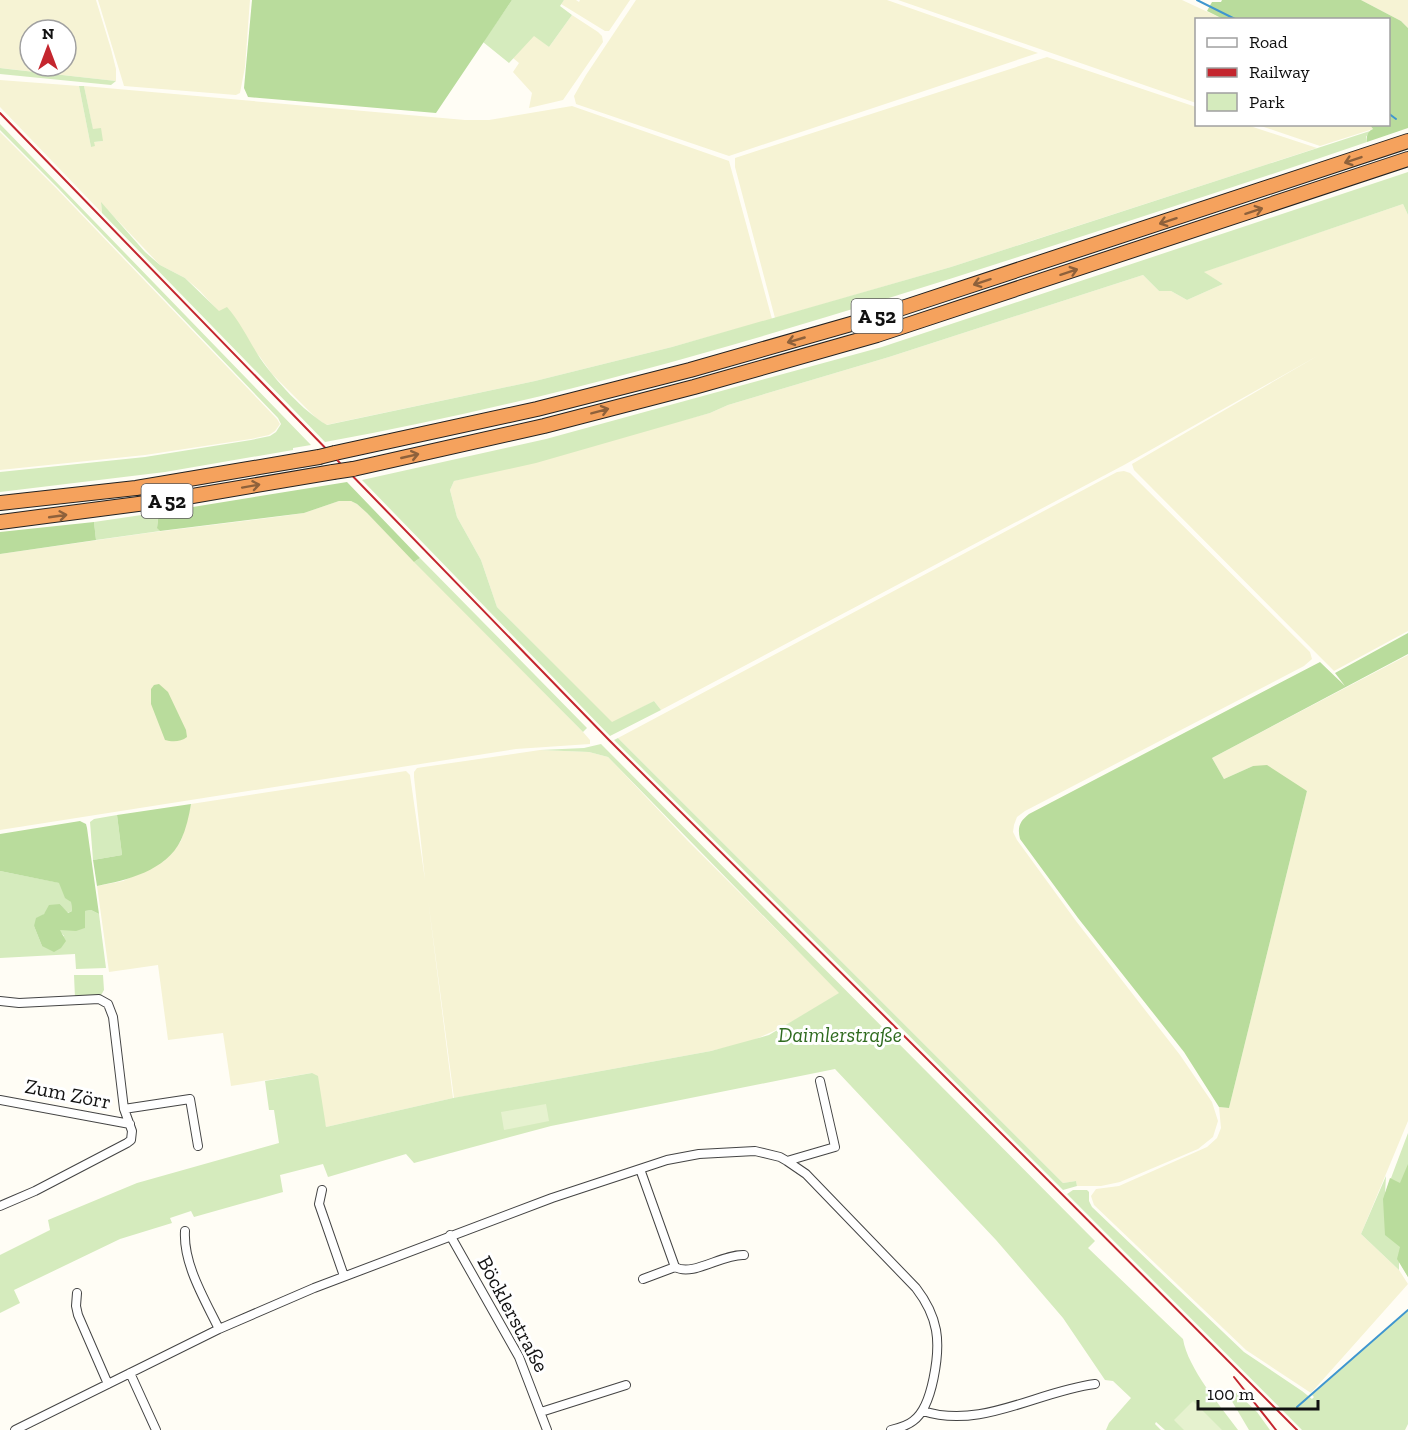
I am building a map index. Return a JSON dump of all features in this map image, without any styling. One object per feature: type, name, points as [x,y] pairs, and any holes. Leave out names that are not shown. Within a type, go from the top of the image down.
[{"type":"highway","name":"A 52","points":[[0,503],[136,488],[319,457],[468,425],[690,370],[872,318],[1408,141]]},
{"type":"highway","name":"A 52","points":[[0,522],[169,500],[353,469],[544,426],[694,387],[877,335],[1408,159]]},
{"type":"street","points":[[0,1001],[19,1003],[105,1001],[112,1009],[124,1109],[132,1131],[132,1137],[127,1143],[35,1191],[0,1206]]},
{"type":"street","points":[[787,1161],[835,1147],[820,1081]]},
{"type":"street","points":[[124,1109],[190,1099],[198,1146]]},
{"type":"street","name":"Zum Zörr","points":[[0,1100],[130,1124]]},
{"type":"street","points":[[15,1430],[219,1329],[344,1276],[546,1200],[688,1155],[723,1151],[765,1153],[787,1161],[814,1181],[916,1288],[927,1303],[936,1329],[937,1354],[928,1397],[923,1411],[914,1421],[891,1430]]},
{"type":"street","points":[[640,1169],[675,1267]]},
{"type":"street","points":[[322,1190],[319,1204],[344,1276]]},
{"type":"street","points":[[185,1231],[184,1243],[194,1276],[219,1329]]},
{"type":"street","name":"Böcklerstraße","points":[[450,1235],[519,1357],[547,1430]]},
{"type":"street","points":[[643,1279],[675,1267],[685,1271],[732,1254],[744,1255]]},
{"type":"street","points":[[76,1293],[78,1315],[108,1384]]},
{"type":"street","points":[[130,1373],[156,1430]]},
{"type":"street","points":[[923,1411],[936,1416],[948,1417],[996,1412],[1079,1386],[1095,1384]]},
{"type":"street","points":[[541,1412],[626,1385]]},
{"type":"shaded area","points":[[0,0],[96,0],[116,69],[116,81],[78,77],[78,18],[18,18],[18,70],[0,68]]},
{"type":"shaded area","points":[[98,0],[250,0],[245,67],[240,93],[236,95],[124,86]]},
{"type":"shaded area","points":[[564,0],[579,2],[580,0],[630,0],[609,31],[605,31],[561,4]]},
{"type":"shaded area","points":[[636,0],[887,0],[1038,53],[729,156],[576,104],[574,96],[586,75]]},
{"type":"shaded area","points":[[898,0],[1182,0],[1221,18],[1195,18],[1195,103]]},
{"type":"shaded area","points":[[1361,0],[1408,0],[1408,28],[1401,21]]},
{"type":"shaded area","points":[[572,15],[598,32],[603,42],[563,100],[529,108],[532,93],[513,72],[519,63],[513,58],[534,35],[549,47]]},
{"type":"shaded area","points":[[1047,57],[1195,107],[1195,126],[1250,126],[1317,148],[951,267],[775,318],[735,167],[735,158]]},
{"type":"shaded area","points":[[0,80],[79,86],[91,147],[94,142],[103,141],[93,130],[84,86],[465,120],[489,120],[572,106],[729,161],[772,319],[535,381],[326,425],[272,374],[260,357],[200,291],[185,278],[160,265],[101,203],[102,213],[0,107]]},
{"type":"shaded area","points":[[1261,126],[1371,126],[1373,129],[1320,146]]},
{"type":"shaded area","points":[[0,132],[277,419],[280,424],[275,431],[269,435],[251,439],[145,455],[0,470]]},
{"type":"shaded area","points":[[1403,204],[1408,215],[1408,631],[1334,671],[1134,470],[1132,464],[1319,355],[1124,465],[661,710],[654,701],[612,723],[497,607],[481,560],[457,517],[450,490],[454,481],[710,413],[728,405],[889,357],[1143,275],[1159,291],[1171,291],[1187,300],[1223,284],[1203,272]]},
{"type":"shaded area","points":[[1117,472],[1130,473],[1310,652],[1312,659],[1304,666],[1017,817],[1013,832],[1017,840],[1076,921],[1180,1055],[1212,1102],[1218,1121],[1213,1137],[1198,1149],[1120,1182],[1101,1186],[1077,1186],[1076,1181],[1063,1183],[618,738]]},
{"type":"shaded area","points":[[339,501],[351,501],[367,513],[583,732],[590,740],[590,744],[516,749],[0,830],[0,554],[304,513]]},
{"type":"shaded area","points":[[1408,655],[1408,1121],[1361,1234],[1399,1270],[1408,1284],[1311,1393],[1246,1350],[1094,1205],[1091,1196],[1096,1189],[1119,1186],[1207,1147],[1217,1138],[1221,1128],[1219,1107],[1229,1108],[1307,791],[1253,766],[1224,779],[1212,758]]},
{"type":"shaded area","points":[[540,750],[589,752],[608,757],[688,841],[840,993],[783,1027],[749,1042],[454,1098],[428,899],[453,1098],[326,1127],[312,1073],[231,1086],[223,1033],[168,1040],[158,965],[109,972],[97,886],[123,881],[164,861],[181,841],[191,804],[406,771],[410,775],[425,880],[414,777],[417,768]]},
{"type":"green space","points":[[252,0],[512,0],[436,113],[248,97],[244,88]]},
{"type":"green space","points":[[512,0],[564,0],[560,6],[572,15],[549,47],[534,36],[509,63],[483,42]]},
{"type":"green space","points":[[1222,0],[1361,0],[1401,21],[1408,28],[1408,128],[1367,142],[1368,134],[1373,129],[1371,126],[1390,126],[1390,18],[1221,18],[1207,11],[1212,2]]},
{"type":"green space","points":[[0,68],[18,70],[18,76],[0,74]]},
{"type":"green space","points":[[78,77],[116,81],[111,85],[40,78]]},
{"type":"green space","points":[[79,86],[84,86],[93,129],[101,128],[103,141],[94,142],[95,146],[91,147]]},
{"type":"green space","points":[[0,124],[311,445],[165,472],[0,492],[0,472],[145,457],[251,440],[270,436],[281,424],[278,418],[0,130]]},
{"type":"green space","points":[[1370,131],[1366,137],[1367,142],[844,312],[586,385],[413,425],[325,442],[102,213],[101,202],[145,252],[160,265],[185,278],[219,311],[227,307],[260,358],[290,395],[327,425],[535,381],[672,347],[951,267]]},
{"type":"green space","points":[[1408,172],[1408,215],[1403,204],[1204,272],[1223,284],[1187,300],[1171,291],[1159,291],[1143,275],[889,357],[728,405],[710,413],[536,463],[454,481],[450,490],[457,517],[481,560],[497,607],[612,722],[654,701],[661,710],[610,736],[362,480],[546,439],[882,347]]},
{"type":"green space","points":[[347,482],[420,558],[414,562],[367,513],[351,501],[339,501],[304,513],[160,531],[157,528],[162,512]]},
{"type":"green space","points":[[162,512],[157,527],[160,531],[96,540],[94,522]]},
{"type":"green space","points":[[94,522],[96,540],[0,554],[0,532]]},
{"type":"green space","points":[[420,558],[587,728],[583,732],[414,562]]},
{"type":"green space","points":[[1408,633],[1408,654],[1212,758],[1224,779],[1253,766],[1267,765],[1307,791],[1229,1108],[1219,1107],[1184,1052],[1078,918],[1020,839],[1020,825],[1029,814],[1320,662],[1345,686],[1335,673]]},
{"type":"green space","points":[[159,684],[168,692],[186,730],[187,737],[182,740],[165,740],[151,704],[151,689],[154,685]]},
{"type":"green space","points":[[618,738],[1063,1183],[1076,1181],[1077,1186],[1063,1190],[614,740]]},
{"type":"green space","name":"Daimlerstraße","points":[[601,744],[1095,1241],[1088,1248],[1183,1339],[1198,1374],[1238,1430],[1165,1430],[1156,1422],[1155,1424],[1161,1430],[1106,1430],[1109,1423],[1131,1398],[1113,1381],[1105,1380],[1063,1318],[996,1240],[835,1069],[551,1126],[414,1163],[406,1154],[328,1177],[323,1164],[280,1175],[283,1192],[194,1217],[191,1211],[170,1218],[172,1223],[120,1239],[14,1290],[20,1303],[0,1313],[0,1255],[50,1230],[48,1220],[137,1183],[279,1143],[274,1110],[269,1110],[265,1081],[312,1073],[318,1076],[326,1127],[453,1098],[711,1051],[769,1035],[839,993],[608,757],[589,752],[540,750],[584,748]]},
{"type":"green space","points":[[191,804],[181,840],[166,859],[156,867],[133,877],[97,886],[93,860],[122,855],[117,815]]},
{"type":"green space","points":[[117,815],[122,855],[93,860],[90,822],[94,819]]},
{"type":"green space","points":[[80,821],[86,824],[87,828],[99,914],[91,910],[85,911],[85,928],[76,931],[60,930],[66,941],[54,952],[42,946],[34,926],[36,918],[44,914],[49,905],[60,904],[68,913],[72,911],[71,902],[65,898],[59,883],[0,871],[0,834]]},
{"type":"green space","points":[[0,871],[60,883],[71,902],[72,911],[67,913],[60,904],[44,914],[34,926],[42,946],[64,936],[59,930],[85,928],[84,911],[91,910],[99,914],[106,968],[76,969],[75,954],[0,958]]},
{"type":"green space","points":[[74,975],[103,975],[104,990],[100,997],[75,998]]},
{"type":"green space","points":[[546,1104],[549,1121],[504,1130],[501,1112]]},
{"type":"green space","points":[[1408,1133],[1408,1277],[1399,1261],[1399,1270],[1361,1234],[1386,1176],[1385,1194]]},
{"type":"green space","points":[[1408,1164],[1408,1277],[1397,1259],[1400,1247],[1385,1235],[1383,1199],[1390,1178],[1400,1183]]},
{"type":"green space","points":[[1073,1190],[1087,1190],[1092,1207],[1244,1352],[1312,1399],[1314,1397],[1312,1395],[1408,1310],[1408,1424],[1405,1430],[1302,1430],[1067,1194]]},
{"type":"green space","points":[[1237,1393],[1257,1412],[1270,1430],[1249,1430],[1230,1398]]},
{"type":"green space","points":[[1193,1401],[1222,1430],[1184,1430],[1174,1420]]},
{"type":"waterway","points":[[1197,0],[1233,18]]},
{"type":"waterway","points":[[1390,114],[1396,119]]},
{"type":"waterway","points":[[1297,1407],[1408,1310]]},
{"type":"railway","points":[[0,113],[609,740],[1297,1430]]},
{"type":"railway","points":[[1234,1377],[1276,1430]]}]
